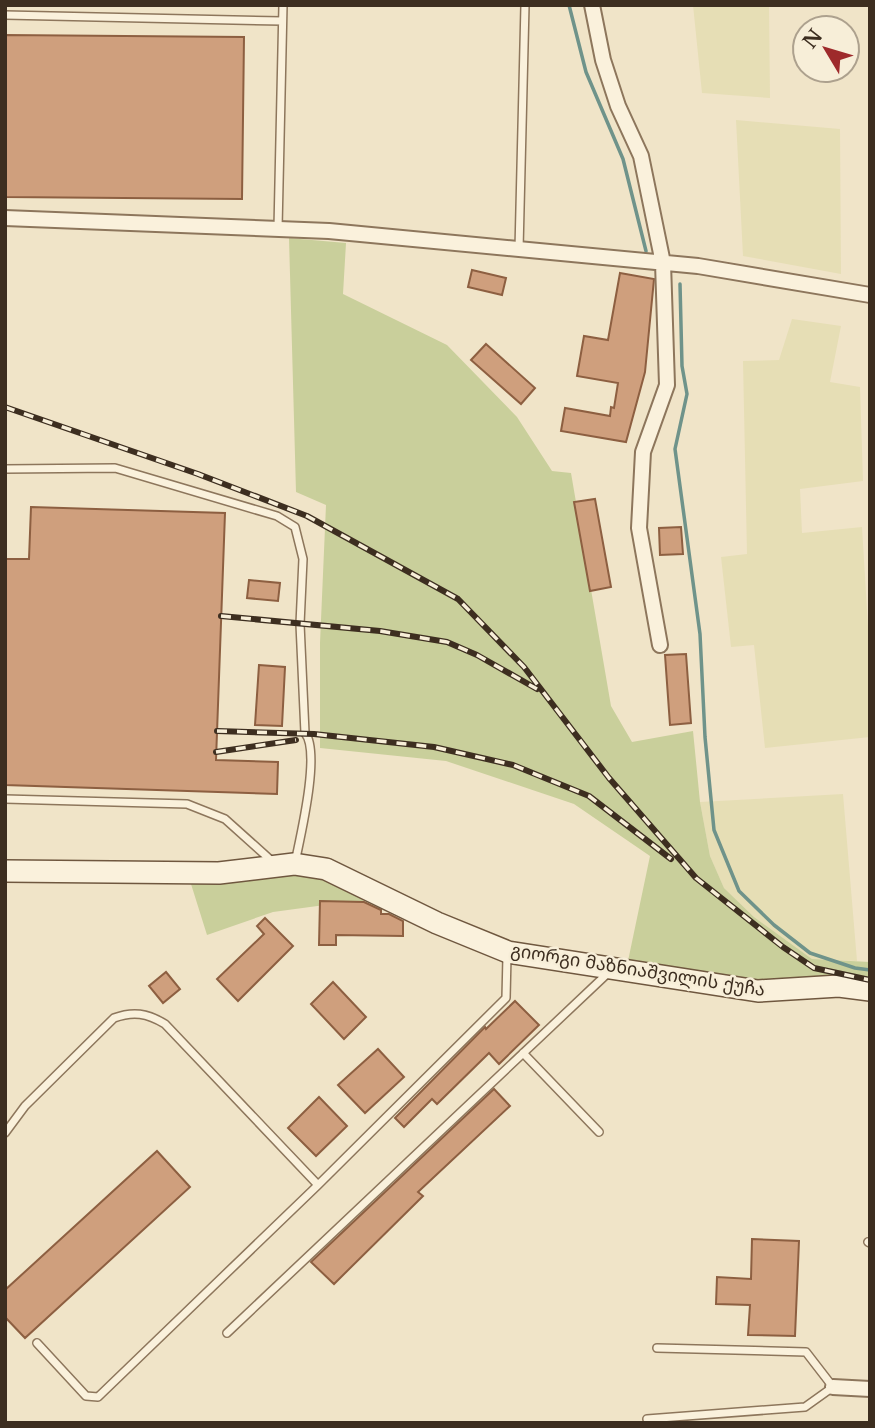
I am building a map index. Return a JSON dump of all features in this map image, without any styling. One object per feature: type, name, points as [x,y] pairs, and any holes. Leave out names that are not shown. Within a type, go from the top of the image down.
[{"type":"street","points":[[592,5],[603,60],[618,106],[641,156],[663,263],[667,385],[643,452],[639,528],[660,645]]},
{"type":"street","points":[[5,218],[330,231],[698,266],[870,295]]},
{"type":"street","name":"გიორგი მაზნიაშვილის ქუჩა","points":[[5,871],[219,873],[286,865],[326,869],[437,923],[508,952],[758,991],[839,986],[870,990]]},
{"type":"street","points":[[833,1387],[870,1389]]},
{"type":"lane","points":[[278,229],[283,5]]},
{"type":"lane","points":[[519,249],[525,5]]},
{"type":"lane","points":[[5,15],[282,21]]},
{"type":"lane","points":[[5,468],[116,468],[277,516],[295,527],[303,559],[300,624],[305,733],[309,738],[311,755],[307,806],[286,865],[225,819],[187,804],[5,799]]},
{"type":"lane","points":[[37,1343],[86,1396],[98,1397],[506,999],[508,952]]},
{"type":"lane","points":[[227,1333],[613,968]]},
{"type":"lane","points":[[5,1133],[25,1106],[114,1018],[129,1013],[151,1015],[165,1024],[318,1185]]},
{"type":"lane","points":[[523,1053],[599,1132]]},
{"type":"lane","points":[[647,1419],[805,1407],[833,1387],[806,1352],[657,1348]]},
{"type":"shaded area","points":[[693,5],[769,5],[770,98],[702,93]]},
{"type":"shaded area","points":[[736,120],[840,129],[841,274],[743,256]]},
{"type":"shaded area","points":[[792,319],[841,326],[830,382],[860,387],[863,481],[800,489],[802,533],[862,527],[870,660],[870,737],[765,748],[754,645],[731,647],[721,557],[747,554],[743,361],[779,360]]},
{"type":"shaded area","points":[[843,794],[857,961],[812,959],[754,917],[724,888],[710,856],[700,802]]},
{"type":"green space","points":[[289,238],[346,243],[343,294],[447,345],[517,417],[552,471],[571,473],[611,706],[632,742],[693,731],[700,802],[710,856],[724,888],[754,917],[812,959],[870,962],[870,984],[759,984],[628,961],[650,856],[574,804],[446,761],[320,748],[320,643],[326,505],[296,492]]},
{"type":"green space","points":[[305,873],[329,878],[381,912],[347,902],[273,912],[207,935],[191,884]]},
{"type":"building","points":[[5,35],[244,37],[242,199],[5,197]]},
{"type":"building","points":[[472,270],[506,278],[502,295],[468,287]]},
{"type":"building","points":[[620,273],[654,279],[645,372],[626,442],[561,431],[565,408],[610,416],[611,407],[614,408],[618,383],[577,376],[584,336],[608,340]]},
{"type":"building","points":[[486,344],[535,388],[521,404],[471,360]]},
{"type":"building","points":[[595,499],[611,587],[590,591],[574,502]]},
{"type":"building","points":[[31,507],[225,513],[216,760],[278,762],[277,794],[5,785],[5,559],[29,559]]},
{"type":"building","points":[[681,527],[683,554],[660,555],[659,528]]},
{"type":"building","points":[[249,580],[280,583],[278,601],[247,598]]},
{"type":"building","points":[[686,654],[691,723],[670,725],[665,655]]},
{"type":"building","points":[[259,665],[285,667],[282,726],[255,725]]},
{"type":"building","points":[[320,901],[364,902],[381,910],[381,914],[389,914],[403,921],[403,936],[336,935],[336,945],[319,945]]},
{"type":"building","points":[[265,918],[293,946],[238,1001],[217,979],[264,934],[257,926]]},
{"type":"building","points":[[166,972],[180,989],[163,1003],[149,986]]},
{"type":"building","points":[[333,982],[366,1017],[344,1039],[311,1004]]},
{"type":"building","points":[[515,1001],[539,1025],[499,1064],[489,1053],[437,1104],[432,1099],[404,1127],[395,1118],[485,1027],[486,1029]]},
{"type":"building","points":[[378,1049],[404,1077],[365,1113],[338,1085]]},
{"type":"building","points":[[494,1089],[510,1106],[418,1192],[423,1196],[334,1284],[311,1262]]},
{"type":"building","points":[[319,1097],[347,1126],[316,1156],[288,1128]]},
{"type":"building","points":[[157,1151],[190,1187],[25,1338],[5,1317],[5,1290]]},
{"type":"building","points":[[752,1239],[799,1241],[795,1336],[748,1335],[750,1305],[716,1304],[717,1277],[751,1279]]},
{"type":"waterway","points":[[569,5],[586,72],[623,159],[646,251]]},
{"type":"waterway","points":[[680,284],[682,366],[687,394],[675,449],[700,634],[705,737],[714,830],[739,891],[774,925],[810,953],[855,968],[870,970]]},
{"type":"railway","points":[[5,407],[198,474],[307,516],[458,599],[524,667],[609,778],[696,878],[783,947],[814,968],[870,980]]},
{"type":"railway","points":[[221,616],[380,631],[447,642],[477,655],[537,689]]},
{"type":"railway","points":[[217,731],[314,734],[434,747],[513,765],[589,796],[671,859]]},
{"type":"railway","points":[[216,752],[296,740]]}]
